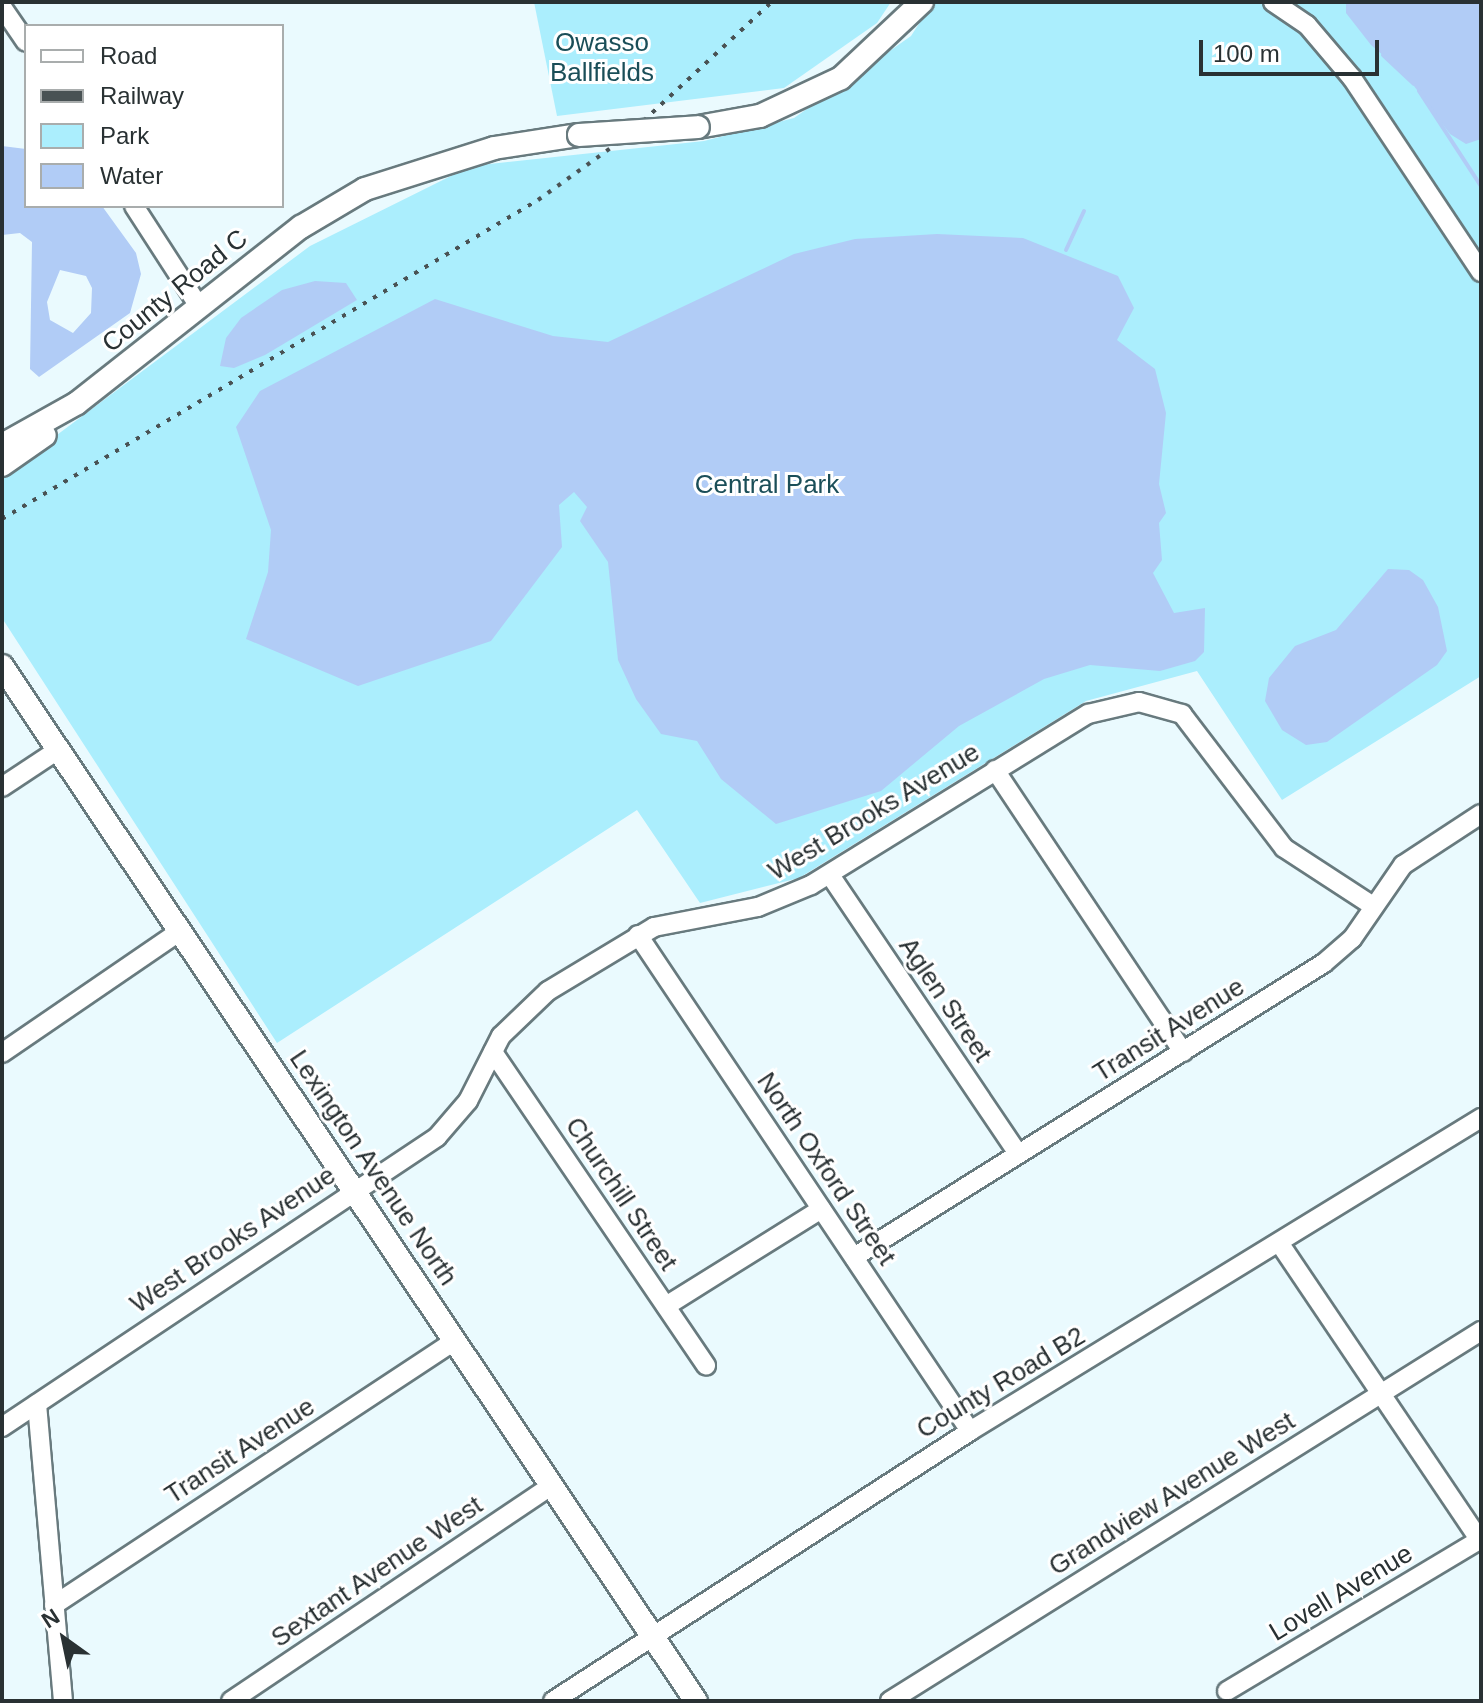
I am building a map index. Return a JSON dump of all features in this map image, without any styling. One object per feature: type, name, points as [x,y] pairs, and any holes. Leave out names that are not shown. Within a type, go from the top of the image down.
[{"type":"main road","name":"County Road C","points":[[2,465],[301,227],[379,183],[494,148],[579,135],[698,127],[760,116],[841,78],[922,2]]},
{"type":"main road","name":"County Road C","points":[[2,445],[77,403]]},
{"type":"main road","name":"Lexington Avenue North","points":[[2,666],[696,1701]]},
{"type":"street","points":[[1273,2],[1338,60],[1481,272]]},
{"type":"street","points":[[2,7],[24,39]]},
{"type":"street","points":[[135,208],[200,308]]},
{"type":"street","name":"West Brooks Avenue","points":[[2,1427],[448,1126],[493,1052],[530,1003],[638,935],[692,915],[774,902],[830,875],[1096,710],[1139,702],[1168,707],[1208,739],[1284,848],[1373,906]]},
{"type":"street","points":[[2,787],[58,750]]},
{"type":"street","points":[[995,770],[1183,1052]]},
{"type":"street","name":"Transit Avenue","points":[[854,1257],[1340,951],[1403,865],[1481,814]]},
{"type":"street","name":"Aglen Street","points":[[830,875],[1018,1154]]},
{"type":"street","points":[[2,1053],[179,932]]},
{"type":"street","name":"North Oxford Street","points":[[638,935],[970,1431]]},
{"type":"street","name":"Churchill Street","points":[[493,1052],[706,1366]]},
{"type":"street","name":"County Road B2","points":[[553,1701],[649,1633],[970,1431],[1280,1244],[1481,1118]]},
{"type":"street","points":[[666,1306],[821,1209]]},
{"type":"street","points":[[1280,1244],[1480,1540]]},
{"type":"street","name":"Grandview Avenue West","points":[[890,1701],[1481,1331]]},
{"type":"street","name":"Transit Avenue","points":[[54,1605],[455,1341]]},
{"type":"street","points":[[37,1404],[63,1701]]},
{"type":"street","name":"Sextant Avenue West","points":[[231,1701],[552,1485]]},
{"type":"street","name":"Lovell Avenue","points":[[1227,1691],[1480,1540]]},
{"type":"green space","name":"Owasso Ballfields","points":[[534,2],[891,2],[877,23],[784,88],[557,116]]},
{"type":"green space","name":"Central Park","points":[[933,2],[1481,2],[1481,676],[1282,800],[1197,671],[1086,701],[799,878],[700,903],[637,810],[277,1043],[2,618],[2,476],[310,246],[471,166],[704,141],[794,118],[911,36]]},
{"type":"water","points":[[1346,2],[1481,2],[1481,139],[1466,144],[1450,134],[1405,74],[1371,45],[1346,13]]},
{"type":"water","points":[[2,146],[24,149],[24,208],[103,208],[136,253],[141,274],[130,313],[39,377],[30,369],[32,242],[20,233],[2,235]],"holes":[[[60,270],[86,276],[92,288],[91,313],[73,333],[50,320],[47,302]]]},
{"type":"water","points":[[937,234],[1023,238],[1118,276],[1134,308],[1117,340],[1155,369],[1166,413],[1159,484],[1166,513],[1159,523],[1162,560],[1153,573],[1174,613],[1205,608],[1204,652],[1195,661],[1160,671],[1090,665],[1044,679],[959,726],[881,791],[776,824],[721,779],[697,741],[661,734],[636,699],[618,660],[608,562],[580,521],[587,507],[574,492],[559,505],[562,547],[491,641],[358,686],[246,639],[268,572],[271,530],[236,427],[260,391],[435,299],[553,336],[608,342],[794,254],[855,239]]},
{"type":"water","points":[[315,281],[346,283],[357,300],[265,355],[234,368],[220,366],[226,338],[241,318],[282,290]]},
{"type":"water","points":[[1388,569],[1409,570],[1423,580],[1438,607],[1447,651],[1437,665],[1327,742],[1306,745],[1282,730],[1265,701],[1269,678],[1295,646],[1336,630]]},
{"type":"waterway","points":[[1383,55],[1414,84]]},
{"type":"waterway","points":[[1419,91],[1481,186]]},
{"type":"waterway","points":[[1066,250],[1084,211]]},
{"type":"railway","points":[[2,519],[538,200],[626,137],[772,2]]}]
